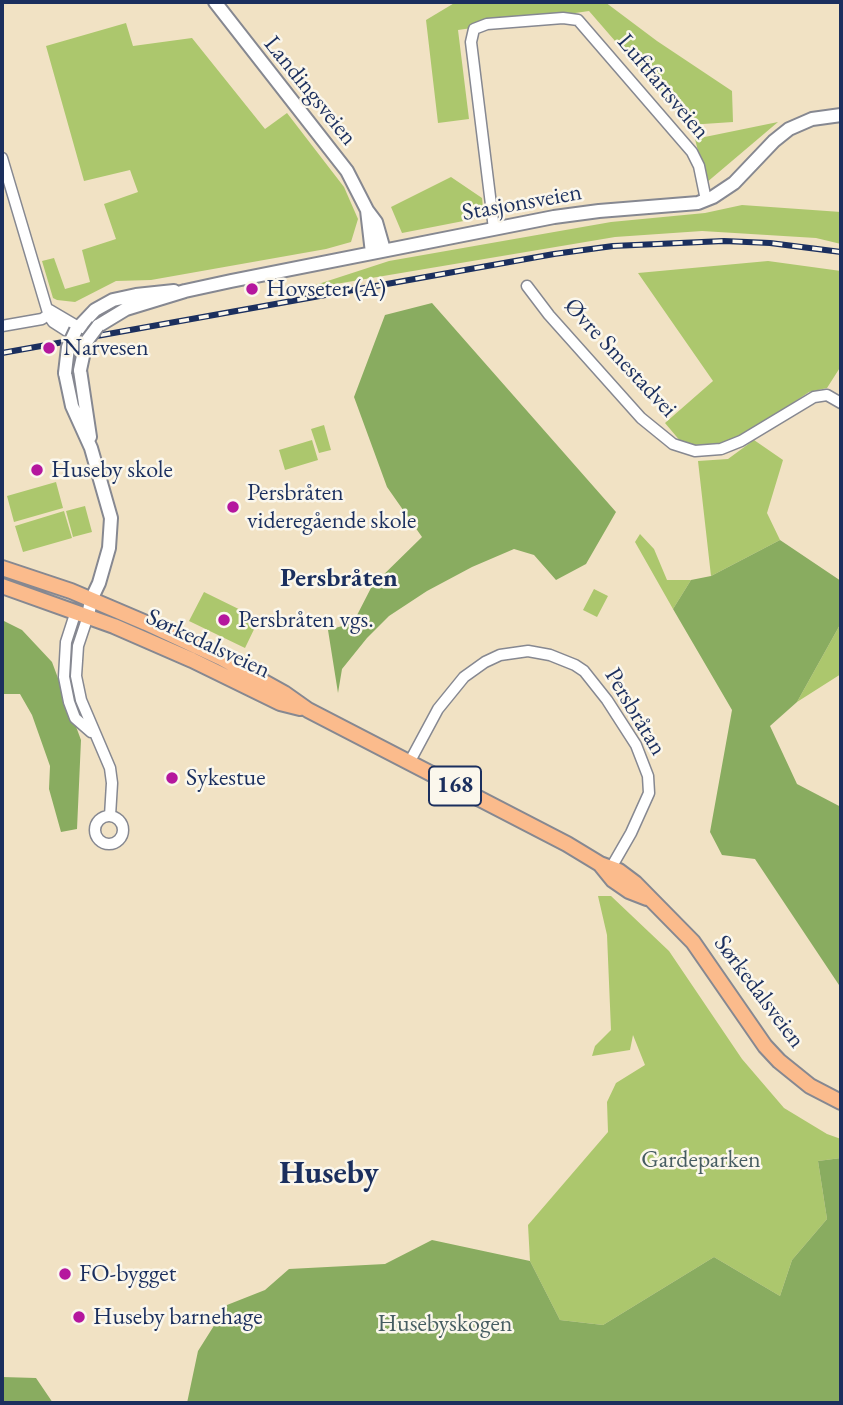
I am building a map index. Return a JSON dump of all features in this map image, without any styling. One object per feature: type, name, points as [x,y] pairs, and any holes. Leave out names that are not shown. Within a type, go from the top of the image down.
[{"type":"main road","name":"Sørkedalsveien","points":[[2,568],[91,600],[221,658],[284,693],[308,710],[567,844],[635,883],[693,942],[765,1046],[793,1074],[841,1102]]},
{"type":"main road","name":"Sørkedalsveien","points":[[2,586],[82,614],[192,660],[280,703],[308,710]]},
{"type":"street","name":"Landingsveien","points":[[215,2],[343,166],[378,228],[378,251]]},
{"type":"street","name":"Luftfartsveien","points":[[494,229],[471,42],[471,35],[479,26],[563,18],[578,20],[692,152],[699,166],[706,200]]},
{"type":"street","name":"Stasjonsveien","points":[[79,331],[98,326],[126,309],[185,291],[574,214],[681,206],[706,200],[734,183],[789,129],[812,119],[841,116]]},
{"type":"street","points":[[2,158],[50,312],[79,331]]},
{"type":"street","name":"Øvre Smestadvei","points":[[527,286],[549,315],[641,418],[673,443],[695,451],[721,449],[741,441],[814,397],[827,395],[841,403]]},
{"type":"street","name":"Stasjonsveien","points":[[79,331],[95,310],[113,300],[147,293],[185,291]]},
{"type":"street","points":[[2,327],[42,319],[50,312]]},
{"type":"street","points":[[79,331],[82,357],[80,370],[91,448]]},
{"type":"street","points":[[79,331],[68,347],[65,373],[74,412],[91,448],[107,499],[111,528],[106,562],[91,600],[82,614],[76,676],[81,700],[94,735],[105,754],[111,775],[110,816]]},
{"type":"street","name":"Persbråtan","points":[[409,763],[445,698],[464,677],[485,662],[500,655],[528,651],[550,655],[575,665],[584,671],[607,700],[636,745],[648,776],[649,793],[631,833],[606,868]]},
{"type":"green space","points":[[456,2],[605,2],[732,91],[733,122],[688,125],[589,11],[458,30],[469,119],[438,123],[426,20]]},
{"type":"green space","points":[[126,23],[133,46],[192,38],[265,129],[287,113],[344,187],[358,219],[351,242],[326,249],[151,280],[116,281],[75,302],[53,298],[42,261],[54,258],[65,289],[90,282],[82,250],[116,239],[104,204],[138,192],[130,170],[84,181],[46,46]]},
{"type":"green space","points":[[778,122],[706,183],[695,139]]},
{"type":"green space","points":[[451,177],[482,198],[484,217],[402,233],[391,207]]},
{"type":"green space","points":[[742,205],[841,212],[841,244],[816,238],[702,231],[615,237],[300,290],[389,261],[611,222],[705,213]]},
{"type":"green space","points":[[768,261],[841,271],[841,366],[827,388],[809,392],[723,450],[700,451],[681,442],[665,423],[713,381],[638,273]]},
{"type":"green space","points":[[432,303],[616,512],[586,564],[556,580],[534,555],[514,549],[427,591],[389,616],[367,638],[342,669],[338,693],[328,630],[353,623],[372,586],[422,537],[387,487],[354,397],[385,315]]},
{"type":"green space","points":[[324,425],[331,450],[319,453],[311,429]]},
{"type":"green space","points":[[312,440],[318,460],[285,470],[279,450]]},
{"type":"green space","points":[[754,440],[783,460],[767,513],[780,540],[711,576],[698,461],[728,459]]},
{"type":"green space","points":[[56,482],[63,508],[14,522],[7,496]]},
{"type":"green space","points":[[85,506],[92,532],[73,537],[66,511]]},
{"type":"green space","points":[[64,511],[72,538],[23,552],[15,526]]},
{"type":"green space","points":[[640,534],[654,549],[667,580],[691,580],[673,609],[635,542]]},
{"type":"green space","points":[[780,540],[841,581],[841,623],[797,702],[770,726],[797,784],[841,807],[841,988],[755,859],[722,855],[710,832],[732,710],[673,609],[691,580],[711,576]]},
{"type":"green space","points":[[594,589],[608,596],[597,617],[583,610]]},
{"type":"green space","name":"Persbråten vgs.","points":[[204,592],[259,619],[245,648],[189,621]]},
{"type":"green space","points":[[2,620],[22,630],[52,662],[81,740],[77,829],[61,832],[49,789],[50,766],[32,715],[20,694],[2,694]]},
{"type":"green space","points":[[841,623],[841,674],[797,702]]},
{"type":"green space","name":"Gardeparken","points":[[598,896],[611,896],[669,951],[742,1059],[784,1108],[827,1134],[841,1139],[841,1158],[818,1161],[827,1219],[792,1260],[780,1296],[714,1257],[603,1325],[560,1320],[530,1261],[528,1225],[608,1132],[607,1102],[616,1083],[645,1065],[633,1035],[630,1050],[592,1056],[595,1046],[611,1030],[607,935]]},
{"type":"green space","name":"Husebyskogen","points":[[841,1158],[841,1403],[187,1403],[198,1351],[227,1305],[265,1290],[289,1269],[385,1264],[432,1240],[530,1261],[560,1320],[603,1325],[714,1257],[780,1296],[792,1260],[827,1219],[818,1161]]},
{"type":"green space","points":[[2,1377],[36,1378],[53,1403],[2,1403]]},
{"type":"railway","points":[[2,353],[554,254],[613,246],[724,241],[770,243],[841,252]]},
{"type":"place","name":"Hovseter (A)","points":[[252,289]]},
{"type":"place","name":"Narvesen","points":[[49,348]]},
{"type":"place","name":"Huseby skole","points":[[37,470]]},
{"type":"place","name":"Persbråten videregående skole","points":[[233,507]]},
{"type":"place","name":"Persbråten vgs.","points":[[224,620]]},
{"type":"place","name":"Sykestue","points":[[172,778]]},
{"type":"place","name":"FO-bygget","points":[[65,1274]]},
{"type":"place","name":"Huseby barnehage","points":[[79,1317]]},
{"type":"district","name":"Persbråten","points":[[339,579]]},
{"type":"district","name":"Huseby","points":[[329,1174]]}]
